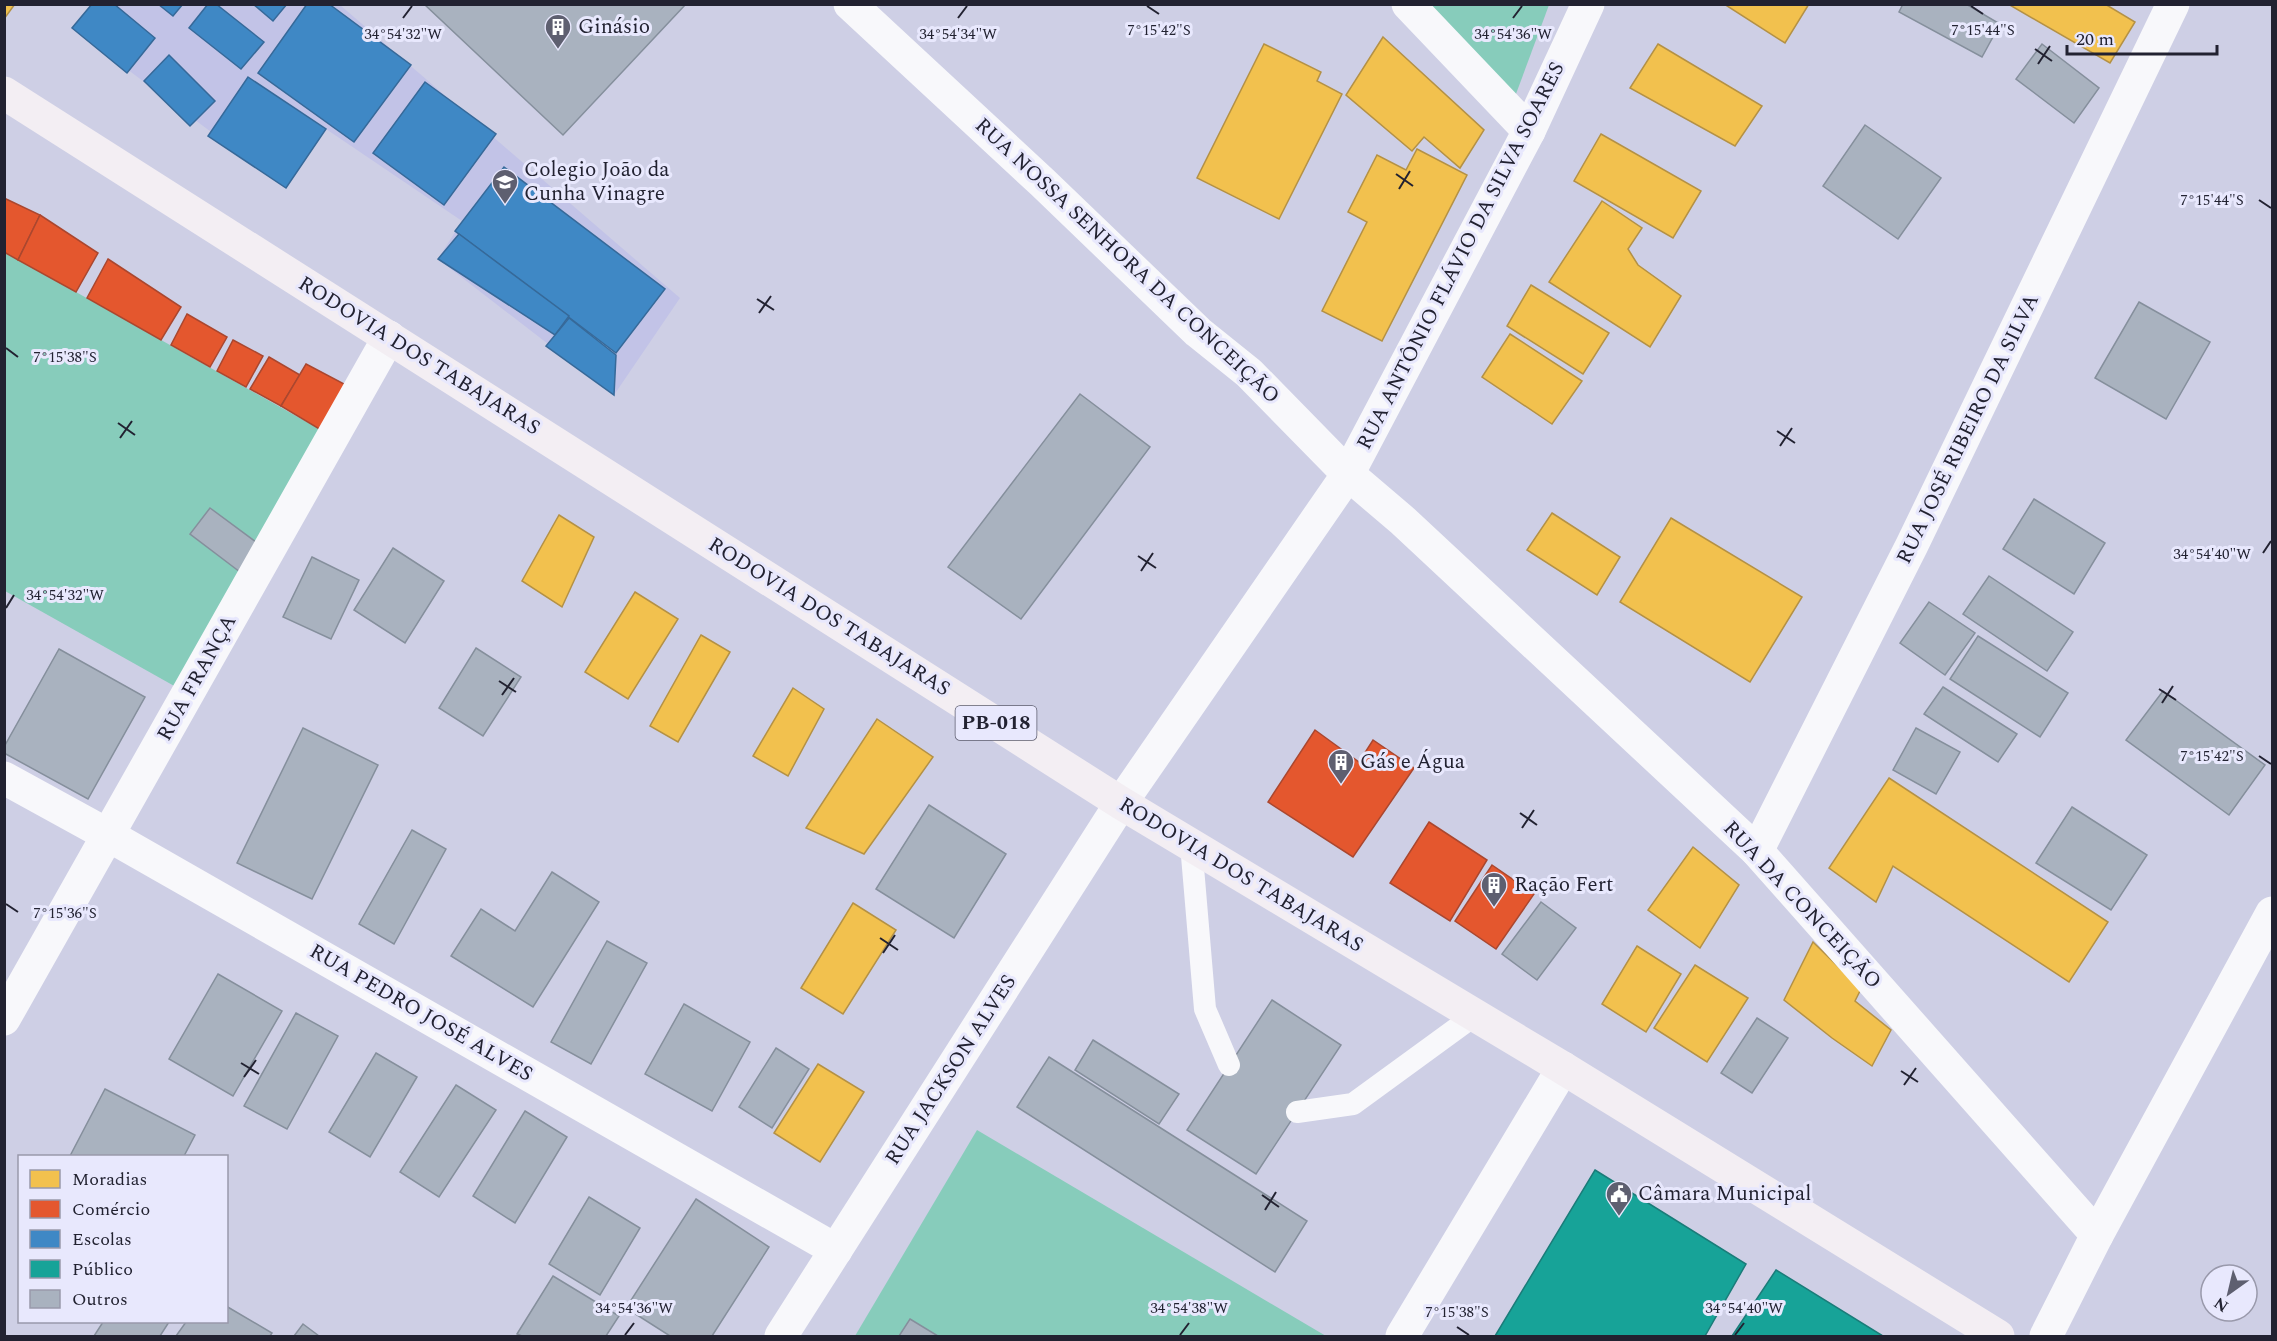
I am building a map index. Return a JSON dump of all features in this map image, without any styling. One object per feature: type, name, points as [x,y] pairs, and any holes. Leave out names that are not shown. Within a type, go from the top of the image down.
[{"type":"main road","name":"RODOVIA DOS TABAJARAS","points":[[4,93],[1121,803],[1563,1068],[1998,1336]]},
{"type":"street","name":"RUA NOSSA SENHORA DA CONCEIÇÃO","points":[[850,4],[1042,182],[1198,332],[1249,373],[1348,474],[1402,520]]},
{"type":"street","points":[[1408,4],[1529,131]]},
{"type":"street","name":"RUA ANTÔNIO FLÁVIO DA SILVA SOARES","points":[[1121,803],[1348,474],[1529,131],[1588,4]]},
{"type":"street","name":"RUA JOSÉ RIBEIRO DA SILVA","points":[[1757,851],[1918,534],[2173,4]]},
{"type":"street","name":"RUA FRANÇA","points":[[4,1019],[389,337]]},
{"type":"street","name":"RUA DA CONCEIÇÃO","points":[[1402,520],[1757,851],[2097,1235]]},
{"type":"street","name":"RUA PEDRO JOSÉ ALVES","points":[[4,778],[836,1250]]},
{"type":"street","name":"RUA JACKSON ALVES","points":[[781,1336],[1121,803]]},
{"type":"street","points":[[2046,1336],[2097,1235],[2272,913]]},
{"type":"street","points":[[1402,1336],[1563,1068]]},
{"type":"lane","points":[[1191,844],[1205,1009],[1229,1065]]},
{"type":"lane","points":[[1297,1112],[1353,1104],[1474,1015]]},
{"type":"shaded area","name":"Colegio João da Cunha Vinagre","points":[[91,5],[340,5],[680,298],[614,395],[438,259],[462,221],[326,129],[286,188],[72,28]]},
{"type":"green space","points":[[1418,5],[1549,5],[1513,102]]},
{"type":"green space","points":[[5,252],[321,430],[176,687],[5,591]]},
{"type":"green space","points":[[977,1130],[1326,1336],[855,1336]]},
{"type":"building: Moradias","points":[[4,4],[15,4],[4,19]]},
{"type":"building: Moradias","points":[[1724,4],[1809,4],[1785,43]]},
{"type":"building: Moradias","points":[[2008,4],[2105,4],[2135,22],[2110,63]]},
{"type":"building: Moradias","points":[[1383,37],[1484,130],[1460,168],[1424,137],[1412,151],[1346,95]]},
{"type":"building: Moradias","points":[[1264,44],[1321,72],[1317,81],[1342,94],[1279,219],[1197,178]]},
{"type":"building: Moradias","points":[[1658,44],[1762,106],[1735,146],[1630,88]]},
{"type":"building: Moradias","points":[[1601,134],[1701,191],[1673,238],[1574,181]]},
{"type":"building: Moradias","points":[[1417,149],[1467,175],[1382,341],[1322,311],[1367,222],[1348,212],[1377,155],[1406,170]]},
{"type":"building: Moradias","points":[[1602,201],[1642,228],[1628,249],[1638,265],[1681,296],[1650,347],[1549,282]]},
{"type":"building: Moradias","points":[[1531,285],[1609,333],[1583,374],[1507,326]]},
{"type":"building: Moradias","points":[[1510,334],[1582,381],[1552,424],[1482,377]]},
{"type":"building: Moradias","points":[[1552,513],[1620,557],[1597,595],[1527,550]]},
{"type":"building: Moradias","points":[[559,515],[594,537],[562,607],[522,581]]},
{"type":"building: Moradias","points":[[1671,518],[1802,597],[1750,682],[1620,602]]},
{"type":"building: Moradias","points":[[635,592],[678,619],[628,699],[585,672]]},
{"type":"building: Moradias","points":[[701,635],[730,652],[678,742],[650,726]]},
{"type":"building: Moradias","points":[[793,688],[824,709],[788,776],[753,756]]},
{"type":"building: Moradias","points":[[877,719],[933,757],[864,854],[806,828]]},
{"type":"building: Moradias","points":[[1889,778],[2108,922],[2069,982],[1893,866],[1876,902],[1829,868]]},
{"type":"building: Moradias","points":[[1693,847],[1739,885],[1700,948],[1648,910]]},
{"type":"building: Moradias","points":[[853,903],[896,930],[843,1014],[801,988]]},
{"type":"building: Moradias","points":[[1813,942],[1861,989],[1855,1001],[1891,1030],[1872,1066],[1784,1000]]},
{"type":"building: Moradias","points":[[1637,946],[1681,974],[1646,1032],[1602,1004]]},
{"type":"building: Moradias","points":[[1695,965],[1748,998],[1707,1062],[1654,1028]]},
{"type":"building: Moradias","points":[[818,1064],[864,1092],[820,1162],[774,1133]]},
{"type":"building: Comércio","points":[[4,198],[40,215],[18,260],[4,252]]},
{"type":"building: Comércio","points":[[40,215],[98,253],[76,292],[18,260]]},
{"type":"building: Comércio","points":[[108,259],[181,307],[161,340],[87,298]]},
{"type":"building: Comércio","points":[[187,314],[227,337],[210,367],[171,345]]},
{"type":"building: Comércio","points":[[233,340],[263,356],[246,387],[217,371]]},
{"type":"building: Comércio","points":[[269,357],[300,375],[281,406],[250,389]]},
{"type":"building: Comércio","points":[[306,364],[346,385],[321,430],[281,406]]},
{"type":"building: Comércio","name":"Gás e Água","points":[[1315,730],[1359,762],[1373,740],[1414,768],[1353,857],[1268,802]]},
{"type":"building: Comércio","points":[[1429,822],[1487,860],[1450,921],[1390,883]]},
{"type":"building: Comércio","name":"Ração Fert","points":[[1492,865],[1534,894],[1496,949],[1455,921]]},
{"type":"building: Escolas","points":[[92,4],[114,4],[155,38],[127,73],[72,28]]},
{"type":"building: Escolas","points":[[158,4],[183,4],[173,16]]},
{"type":"building: Escolas","points":[[208,4],[216,4],[264,42],[241,69],[189,28]]},
{"type":"building: Escolas","points":[[253,4],[287,4],[273,21]]},
{"type":"building: Escolas","points":[[307,4],[329,4],[411,65],[354,142],[258,73]]},
{"type":"building: Escolas","points":[[169,55],[215,101],[190,126],[144,81]]},
{"type":"building: Escolas","points":[[248,77],[326,129],[286,188],[208,136]]},
{"type":"building: Escolas","points":[[425,82],[496,134],[444,205],[373,153]]},
{"type":"building: Escolas","points":[[504,167],[665,289],[616,353],[455,231]]},
{"type":"building: Escolas","points":[[459,234],[569,316],[555,335],[438,259]]},
{"type":"building: Escolas","points":[[569,318],[616,355],[614,395],[546,346]]},
{"type":"building: Público","name":"Câmara Municipal","points":[[1595,1170],[1746,1264],[1705,1336],[1495,1336]]},
{"type":"building: Público","points":[[1776,1270],[1883,1336],[1732,1336]]},
{"type":"building: Outros","name":"Ginásio","points":[[424,4],[686,4],[563,135]]},
{"type":"building: Outros","points":[[1903,4],[1966,4],[2000,24],[1982,57],[1899,12]]},
{"type":"building: Outros","points":[[2042,44],[2099,88],[2074,123],[2016,79]]},
{"type":"building: Outros","points":[[1865,125],[1941,178],[1898,239],[1823,186]]},
{"type":"building: Outros","points":[[2139,302],[2210,342],[2166,419],[2095,378]]},
{"type":"building: Outros","points":[[1080,394],[1150,447],[1021,619],[948,567]]},
{"type":"building: Outros","points":[[2034,499],[2105,543],[2074,594],[2003,549]]},
{"type":"building: Outros","points":[[210,508],[260,545],[240,572],[190,534]]},
{"type":"building: Outros","points":[[393,548],[444,581],[405,643],[354,610]]},
{"type":"building: Outros","points":[[312,557],[359,580],[331,639],[283,617]]},
{"type":"building: Outros","points":[[1989,576],[2073,632],[2047,671],[1963,614]]},
{"type":"building: Outros","points":[[1929,602],[1975,633],[1945,675],[1900,643]]},
{"type":"building: Outros","points":[[1978,636],[2068,693],[2040,737],[1950,679]]},
{"type":"building: Outros","points":[[476,648],[521,677],[483,736],[439,708]]},
{"type":"building: Outros","points":[[59,649],[145,697],[88,799],[4,753],[4,747]]},
{"type":"building: Outros","points":[[1943,687],[2017,734],[1998,762],[1924,714]]},
{"type":"building: Outros","points":[[2163,691],[2265,765],[2229,815],[2126,740]]},
{"type":"building: Outros","points":[[303,728],[378,765],[312,899],[237,863]]},
{"type":"building: Outros","points":[[1916,728],[1960,752],[1936,794],[1893,770]]},
{"type":"building: Outros","points":[[929,805],[1006,854],[954,938],[876,889]]},
{"type":"building: Outros","points":[[2072,807],[2147,855],[2111,910],[2036,863]]},
{"type":"building: Outros","points":[[412,830],[446,849],[394,944],[359,924]]},
{"type":"building: Outros","points":[[552,872],[599,902],[533,1007],[451,956],[481,909],[515,931]]},
{"type":"building: Outros","points":[[1541,902],[1576,928],[1537,980],[1502,954]]},
{"type":"building: Outros","points":[[607,941],[647,963],[591,1064],[551,1042]]},
{"type":"building: Outros","points":[[218,974],[282,1011],[233,1096],[169,1059]]},
{"type":"building: Outros","points":[[1272,1000],[1341,1045],[1256,1174],[1187,1130]]},
{"type":"building: Outros","points":[[684,1004],[750,1042],[712,1111],[645,1074]]},
{"type":"building: Outros","points":[[296,1013],[338,1036],[287,1129],[244,1106]]},
{"type":"building: Outros","points":[[1757,1018],[1788,1038],[1752,1093],[1721,1073]]},
{"type":"building: Outros","points":[[1093,1040],[1179,1094],[1159,1124],[1075,1070]]},
{"type":"building: Outros","points":[[776,1048],[809,1069],[772,1128],[739,1107]]},
{"type":"building: Outros","points":[[376,1053],[417,1077],[370,1157],[329,1132]]},
{"type":"building: Outros","points":[[1049,1057],[1307,1221],[1275,1272],[1017,1107]]},
{"type":"building: Outros","points":[[456,1085],[496,1110],[439,1197],[400,1172]]},
{"type":"building: Outros","points":[[105,1089],[195,1135],[185,1155],[71,1155]]},
{"type":"building: Outros","points":[[525,1111],[567,1137],[515,1223],[473,1196]]},
{"type":"building: Outros","points":[[589,1197],[640,1228],[600,1295],[549,1264]]},
{"type":"building: Outros","points":[[696,1199],[769,1247],[712,1336],[670,1336],[626,1308]]},
{"type":"building: Outros","points":[[553,1276],[619,1316],[606,1336],[522,1336],[517,1334]]},
{"type":"building: Outros","points":[[228,1307],[272,1333],[270,1336],[176,1336],[185,1323],[228,1323]]},
{"type":"building: Outros","points":[[910,1319],[938,1336],[899,1336]]},
{"type":"building: Outros","points":[[102,1323],[168,1323],[160,1336],[94,1336]]},
{"type":"building: Outros","points":[[303,1324],[319,1336],[294,1336]]},
{"type":"place","name":"Ginásio","points":[[558,50]]},
{"type":"place","name":"Colegio João da Cunha Vinagre","points":[[505,205]]},
{"type":"place","name":"Gás e Água","points":[[1341,785]]},
{"type":"place","name":"Ração Fert","points":[[1494,908]]},
{"type":"place","name":"Câmara Municipal","points":[[1619,1217]]}]
